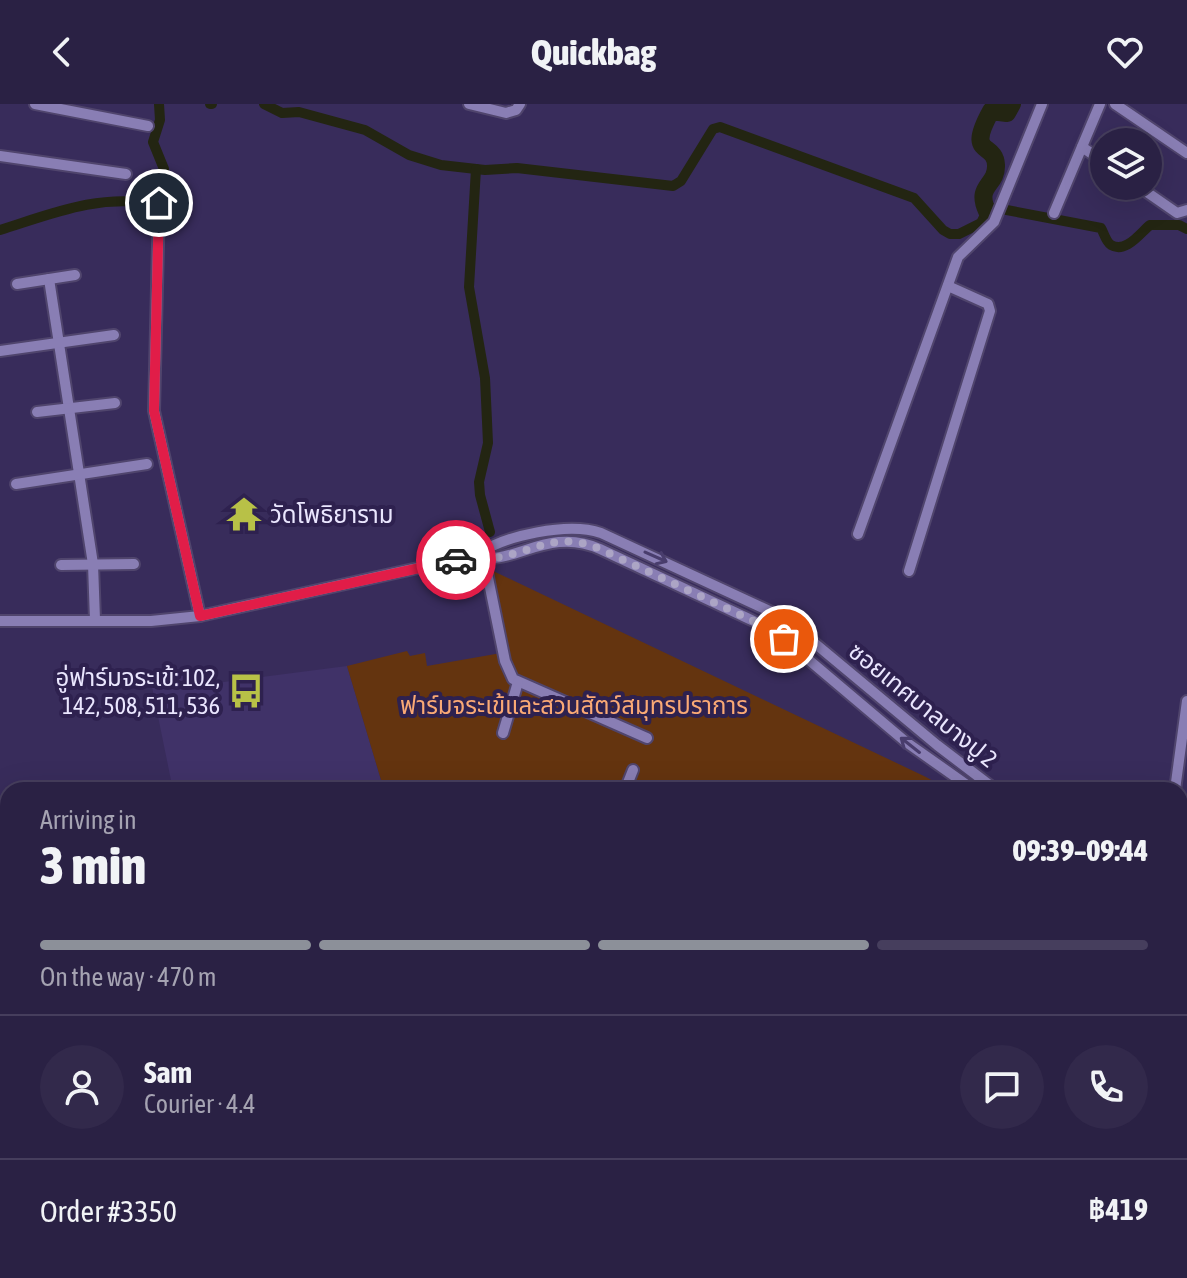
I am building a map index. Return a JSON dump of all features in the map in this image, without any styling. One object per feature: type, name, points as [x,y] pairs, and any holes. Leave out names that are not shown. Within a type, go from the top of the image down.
[{"type":"street","points":[[35,104],[148,126]]},
{"type":"street","points":[[469,104],[506,113],[516,110],[520,104]]},
{"type":"street","points":[[858,534],[960,252],[994,222],[1042,104]]},
{"type":"street","points":[[1054,213],[1100,104]]},
{"type":"street","points":[[1115,104],[1187,153]]},
{"type":"street","points":[[1082,147],[1090,152]]},
{"type":"street","points":[[0,156],[126,174]]},
{"type":"street","points":[[1158,200],[1177,213],[1187,210]]},
{"type":"street","points":[[159,203],[154,411],[200,616]]},
{"type":"street","points":[[17,284],[75,275]]},
{"type":"street","points":[[49,279],[93,564],[95,620]]},
{"type":"street","points":[[909,571],[990,311],[988,304],[948,286]]},
{"type":"street","points":[[0,351],[114,335]]},
{"type":"street","points":[[37,412],[115,403]]},
{"type":"street","points":[[16,484],[147,464]]},
{"type":"street","name":"ซอยเทศบาลบางปู 2","points":[[481,557],[485,549],[511,540],[571,527],[591,529],[643,552],[757,604],[794,626],[986,782]]},
{"type":"street","name":"ซอยเทศบาลบางปู 2","points":[[0,621],[171,620],[200,616],[553,541],[575,540],[760,624],[805,655],[906,742],[963,782]]},
{"type":"street","points":[[481,557],[505,661],[513,679],[647,738]]},
{"type":"street","points":[[61,565],[134,564]]},
{"type":"street","points":[[503,733],[518,682]]},
{"type":"street","points":[[1182,772],[1187,701]]},
{"type":"street","points":[[628,782],[633,770]]},
{"type":"shaded area","points":[[347,666],[382,782],[171,782],[150,677],[198,670],[201,685]]},
{"type":"green space","name":"ฟาร์มจระเข้และสวนสัตว์สมุทรปราการ","points":[[491,570],[935,782],[382,782],[347,666],[407,651],[410,656],[425,653],[427,666],[507,652]]},
{"type":"waterway","points":[[155,212],[164,169],[153,142],[160,120],[159,104]]},
{"type":"waterway","points":[[264,104],[282,113],[299,112],[365,130],[409,155],[441,165],[485,170],[517,168],[673,186],[681,181],[713,129],[720,127],[914,198],[950,234],[959,234],[981,223],[987,211],[996,208],[1101,228],[1108,242],[1117,247],[1128,244],[1150,225],[1179,225],[1187,229]]},
{"type":"waterway","points":[[987,211],[983,196],[996,165],[991,153],[983,147],[981,136],[991,111],[1007,113],[1012,104]]},
{"type":"waterway","points":[[476,169],[469,287],[485,378],[488,443],[479,482],[490,532]]},
{"type":"waterway","points":[[0,230],[95,203],[155,204]]},
{"type":"way so far","points":[[456,560],[477,555],[495,558],[553,541],[575,540],[760,624],[784,639]]},
{"type":"place","name":"วัดโพธิยาราม","points":[[244,514]]},
{"type":"place","name":"อู่ฟาร์มจระเข้: 102, 142, 508, 511, 536","points":[[246,691]]},
{"type":"route","points":[[159,203],[155,422],[200,616],[456,560]]}]
